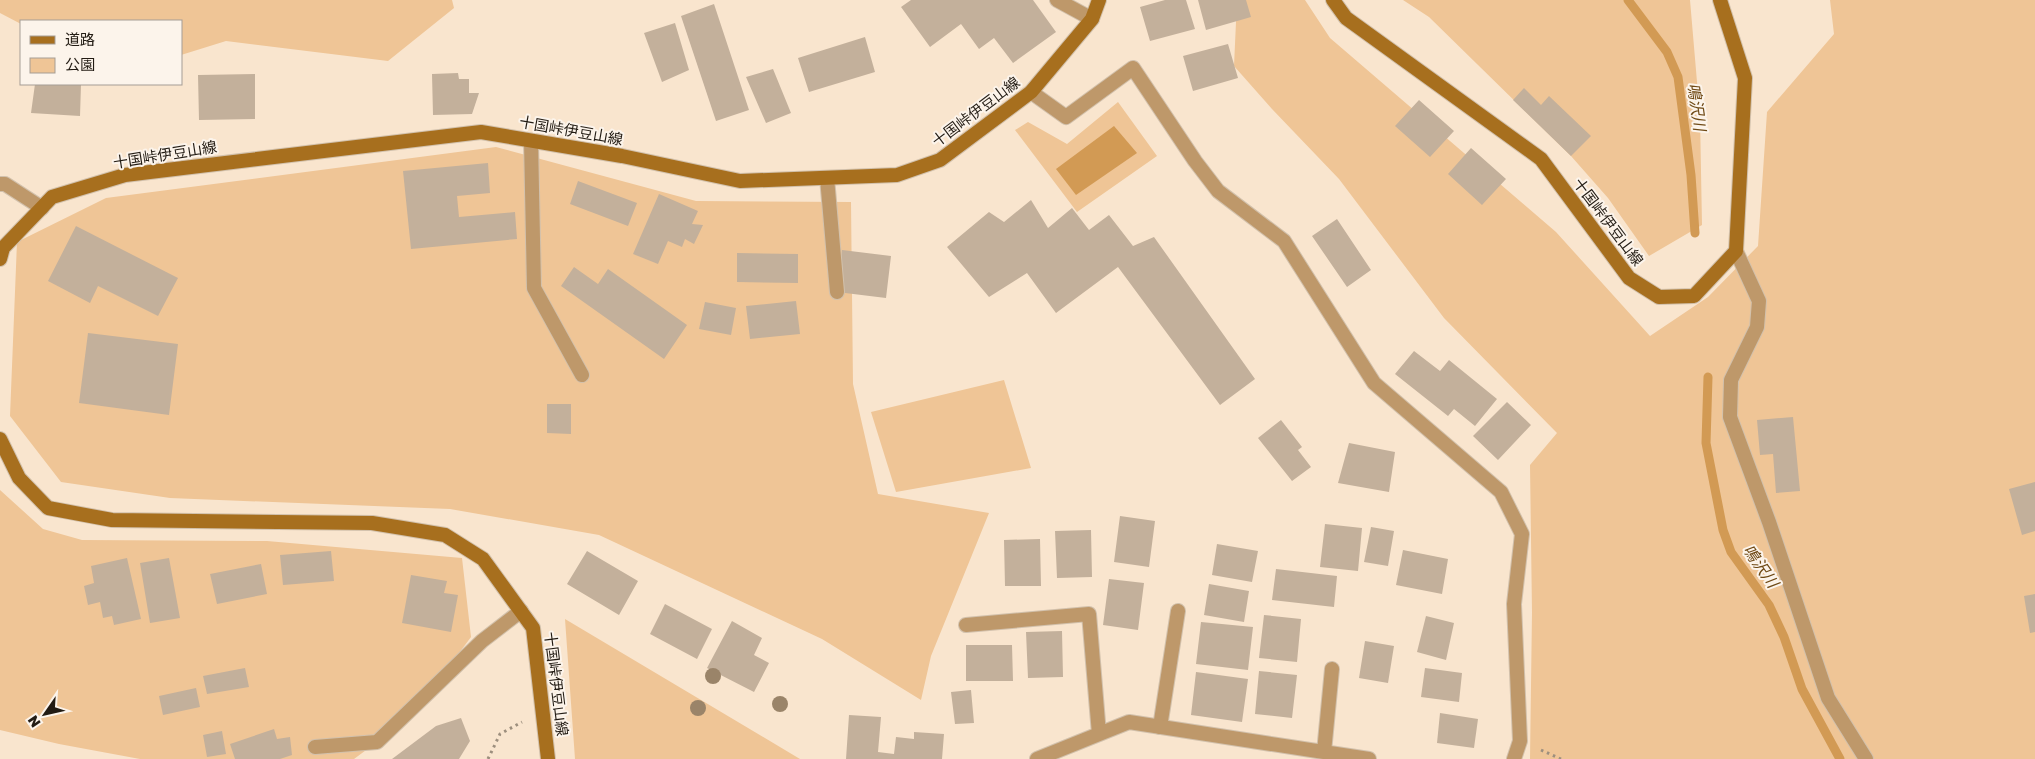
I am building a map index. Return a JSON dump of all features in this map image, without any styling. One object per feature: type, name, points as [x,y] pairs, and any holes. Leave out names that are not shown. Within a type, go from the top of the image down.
[{"type":"main road","name":"十国峠伊豆山線","points":[[0,259],[3,248],[52,197],[125,175],[481,132],[622,156],[740,181],[897,174],[940,160],[1031,92],[1092,19],[1099,0]]},
{"type":"main road","name":"十国峠伊豆山線","points":[[1333,0],[1346,18],[1542,159],[1629,278],[1659,297],[1694,296],[1736,251]]},
{"type":"main road","points":[[1720,0],[1745,78],[1736,251]]},
{"type":"main road","name":"十国峠伊豆山線","points":[[0,439],[19,478],[48,508],[112,520],[372,523],[445,535],[483,559],[533,628],[548,759]]},
{"type":"street","points":[[1057,0],[1092,19]]},
{"type":"street","points":[[1031,92],[1066,117],[1133,68],[1194,161],[1218,191],[1284,241],[1374,383],[1500,492],[1522,534],[1514,604],[1520,741],[1514,759]]},
{"type":"street","points":[[531,141],[534,288],[582,375]]},
{"type":"street","points":[[827,178],[837,292]]},
{"type":"street","points":[[0,184],[5,184],[42,208]]},
{"type":"street","points":[[1736,251],[1759,301],[1757,326],[1731,380],[1730,417],[1769,522],[1828,698],[1866,759]]},
{"type":"street","points":[[315,747],[377,742],[482,641],[521,611]]},
{"type":"street","points":[[1160,727],[1178,611]]},
{"type":"street","points":[[966,625],[1089,614],[1099,734]]},
{"type":"street","points":[[1324,752],[1332,669]]},
{"type":"street","points":[[1043,757],[1129,722],[1324,752],[1340,757],[1369,759]]},
{"type":"path","points":[[488,759],[500,734],[543,712]]},
{"type":"green space","points":[[0,0],[452,0],[454,8],[388,61],[226,41],[182,55],[182,20],[20,20],[20,23],[0,13]]},
{"type":"green space","points":[[1237,0],[1305,0],[1330,38],[1556,232],[1650,336],[1708,297],[1758,246],[1767,112],[1834,34],[1830,0],[2035,0],[2035,759],[1530,759],[1532,612],[1530,465],[1557,433],[1444,318],[1339,179],[1234,66]]},
{"type":"green space","points":[[1403,0],[1690,0],[1700,117],[1702,225],[1649,256],[1608,198],[1571,156],[1429,17]]},
{"type":"green space","points":[[1118,102],[1157,156],[1077,212],[1015,130],[1028,122],[1067,144]]},
{"type":"green space","points":[[496,147],[696,201],[851,202],[853,384],[878,494],[989,513],[931,656],[921,700],[822,639],[599,535],[450,509],[170,498],[61,482],[10,416],[17,242],[106,198]]},
{"type":"green space","points":[[1004,380],[1031,468],[896,492],[871,412]]},
{"type":"green space","points":[[0,490],[43,529],[82,540],[267,541],[462,558],[471,637],[412,716],[354,759],[140,759],[59,744],[0,730]]},
{"type":"green space","points":[[565,619],[800,759],[575,759]]},
{"type":"shaded area","points":[[1114,126],[1137,153],[1076,195],[1056,169]]},
{"type":"building","points":[[911,0],[1033,0],[1056,32],[1013,63],[994,38],[979,49],[961,24],[930,47],[901,7]]},
{"type":"building","points":[[1165,0],[1186,0],[1195,29],[1150,41],[1140,7]]},
{"type":"building","points":[[1198,0],[1246,0],[1251,17],[1206,30]]},
{"type":"building","points":[[714,4],[749,110],[716,121],[681,16]]},
{"type":"building","points":[[675,23],[689,70],[662,82],[644,33]]},
{"type":"building","points":[[865,37],[875,72],[809,92],[798,58]]},
{"type":"building","points":[[1228,44],[1238,78],[1193,91],[1183,56]]},
{"type":"building","points":[[773,69],[791,113],[766,123],[746,77]]},
{"type":"building","points":[[458,73],[459,79],[469,79],[469,93],[479,93],[472,114],[433,115],[432,74]]},
{"type":"building","points":[[255,74],[255,119],[199,120],[198,75]]},
{"type":"building","points":[[35,85],[81,85],[80,116],[31,113]]},
{"type":"building","points":[[1524,88],[1541,105],[1549,96],[1591,136],[1571,156],[1513,100]]},
{"type":"building","points":[[1419,100],[1454,131],[1430,157],[1395,126]]},
{"type":"building","points":[[1471,148],[1506,179],[1482,205],[1448,174]]},
{"type":"building","points":[[488,163],[490,193],[457,196],[459,217],[515,212],[517,239],[411,249],[403,171]]},
{"type":"building","points":[[578,181],[637,203],[628,226],[570,204]]},
{"type":"building","points":[[659,194],[698,211],[692,224],[703,225],[694,244],[685,239],[682,247],[668,241],[658,264],[633,254]]},
{"type":"building","points":[[1031,200],[1048,228],[1072,208],[1089,230],[1109,215],[1133,246],[1154,237],[1255,379],[1220,405],[1118,267],[1056,313],[1027,273],[989,297],[947,247],[989,212],[1004,222]]},
{"type":"building","points":[[1337,219],[1371,270],[1347,287],[1312,236]]},
{"type":"building","points":[[76,226],[178,278],[158,316],[98,286],[90,303],[48,281]]},
{"type":"building","points":[[842,250],[891,256],[886,298],[837,292]]},
{"type":"building","points":[[737,253],[798,254],[798,283],[737,282]]},
{"type":"building","points":[[574,267],[598,284],[608,269],[687,325],[664,359],[561,286]]},
{"type":"building","points":[[796,301],[800,334],[750,339],[746,306]]},
{"type":"building","points":[[705,302],[736,308],[731,335],[699,329]]},
{"type":"building","points":[[88,333],[178,344],[169,415],[79,403]]},
{"type":"building","points":[[1414,351],[1440,371],[1449,360],[1497,399],[1475,426],[1454,409],[1448,416],[1395,374]]},
{"type":"building","points":[[1507,402],[1531,425],[1498,460],[1473,436]]},
{"type":"building","points":[[547,404],[571,404],[571,434],[547,433]]},
{"type":"building","points":[[1793,417],[1800,491],[1776,493],[1773,454],[1760,455],[1757,420]]},
{"type":"building","points":[[1281,420],[1302,447],[1298,450],[1311,467],[1292,481],[1258,438]]},
{"type":"building","points":[[1349,443],[1395,452],[1389,492],[1338,483]]},
{"type":"building","points":[[2035,482],[2035,531],[2022,535],[2009,489]]},
{"type":"building","points":[[1120,516],[1155,521],[1149,567],[1114,562]]},
{"type":"building","points":[[1325,524],[1362,528],[1358,571],[1320,567]]},
{"type":"building","points":[[1371,527],[1394,531],[1388,566],[1364,562]]},
{"type":"building","points":[[1091,530],[1092,577],[1057,578],[1055,531]]},
{"type":"building","points":[[1040,539],[1041,586],[1005,586],[1004,540]]},
{"type":"building","points":[[1217,544],[1258,551],[1252,582],[1212,575]]},
{"type":"building","points":[[1403,550],[1448,559],[1442,594],[1396,585]]},
{"type":"building","points":[[331,551],[334,581],[283,585],[280,555]]},
{"type":"building","points":[[587,551],[638,581],[619,615],[567,584]]},
{"type":"building","points":[[127,558],[141,619],[114,625],[112,616],[103,618],[100,602],[88,605],[84,586],[94,583],[91,566]]},
{"type":"building","points":[[169,558],[180,618],[150,623],[140,563]]},
{"type":"building","points":[[261,564],[267,594],[217,604],[210,574]]},
{"type":"building","points":[[1276,569],[1337,576],[1334,607],[1272,600]]},
{"type":"building","points":[[411,575],[447,581],[444,593],[458,595],[451,632],[402,623]]},
{"type":"building","points":[[1109,579],[1144,583],[1138,630],[1103,625]]},
{"type":"building","points":[[1209,584],[1249,591],[1244,622],[1204,615]]},
{"type":"building","points":[[2035,594],[2035,632],[2030,633],[2024,596]]},
{"type":"building","points":[[665,604],[712,629],[697,659],[650,634]]},
{"type":"building","points":[[1264,615],[1301,619],[1297,662],[1259,658]]},
{"type":"building","points":[[1426,616],[1454,623],[1446,660],[1417,652]]},
{"type":"building","points":[[732,621],[762,638],[754,655],[769,663],[754,692],[707,668]]},
{"type":"building","points":[[1201,622],[1253,627],[1248,670],[1196,664]]},
{"type":"building","points":[[1062,631],[1063,677],[1028,678],[1026,632]]},
{"type":"building","points":[[1365,641],[1394,646],[1388,683],[1359,678]]},
{"type":"building","points":[[966,645],[1012,645],[1013,681],[966,681]]},
{"type":"building","points":[[245,668],[249,687],[207,694],[203,676]]},
{"type":"building","points":[[1425,668],[1462,673],[1459,702],[1421,697]]},
{"type":"building","points":[[1259,671],[1297,675],[1292,718],[1255,714]]},
{"type":"building","points":[[1196,672],[1248,679],[1242,722],[1191,715]]},
{"type":"building","points":[[196,688],[200,707],[163,715],[159,696]]},
{"type":"building","points":[[971,690],[974,723],[955,724],[951,692]]},
{"type":"building","points":[[1440,713],[1478,719],[1474,748],[1437,743]]},
{"type":"building","points":[[849,715],[881,717],[878,752],[894,754],[896,737],[914,739],[914,732],[944,734],[942,759],[846,759]]},
{"type":"building","points":[[461,718],[470,741],[459,759],[392,759],[436,726]]},
{"type":"building","points":[[274,729],[277,739],[290,737],[292,755],[280,759],[235,759],[230,744]]},
{"type":"building","points":[[222,731],[226,754],[207,757],[203,735]]},
{"type":"waterway","name":"鳴沢川","points":[[1628,0],[1667,52],[1678,77],[1691,175],[1695,233]]},
{"type":"waterway","name":"鳴沢川","points":[[1708,377],[1706,443],[1723,530],[1731,552],[1769,605],[1784,637],[1802,689],[1840,759]]}]
